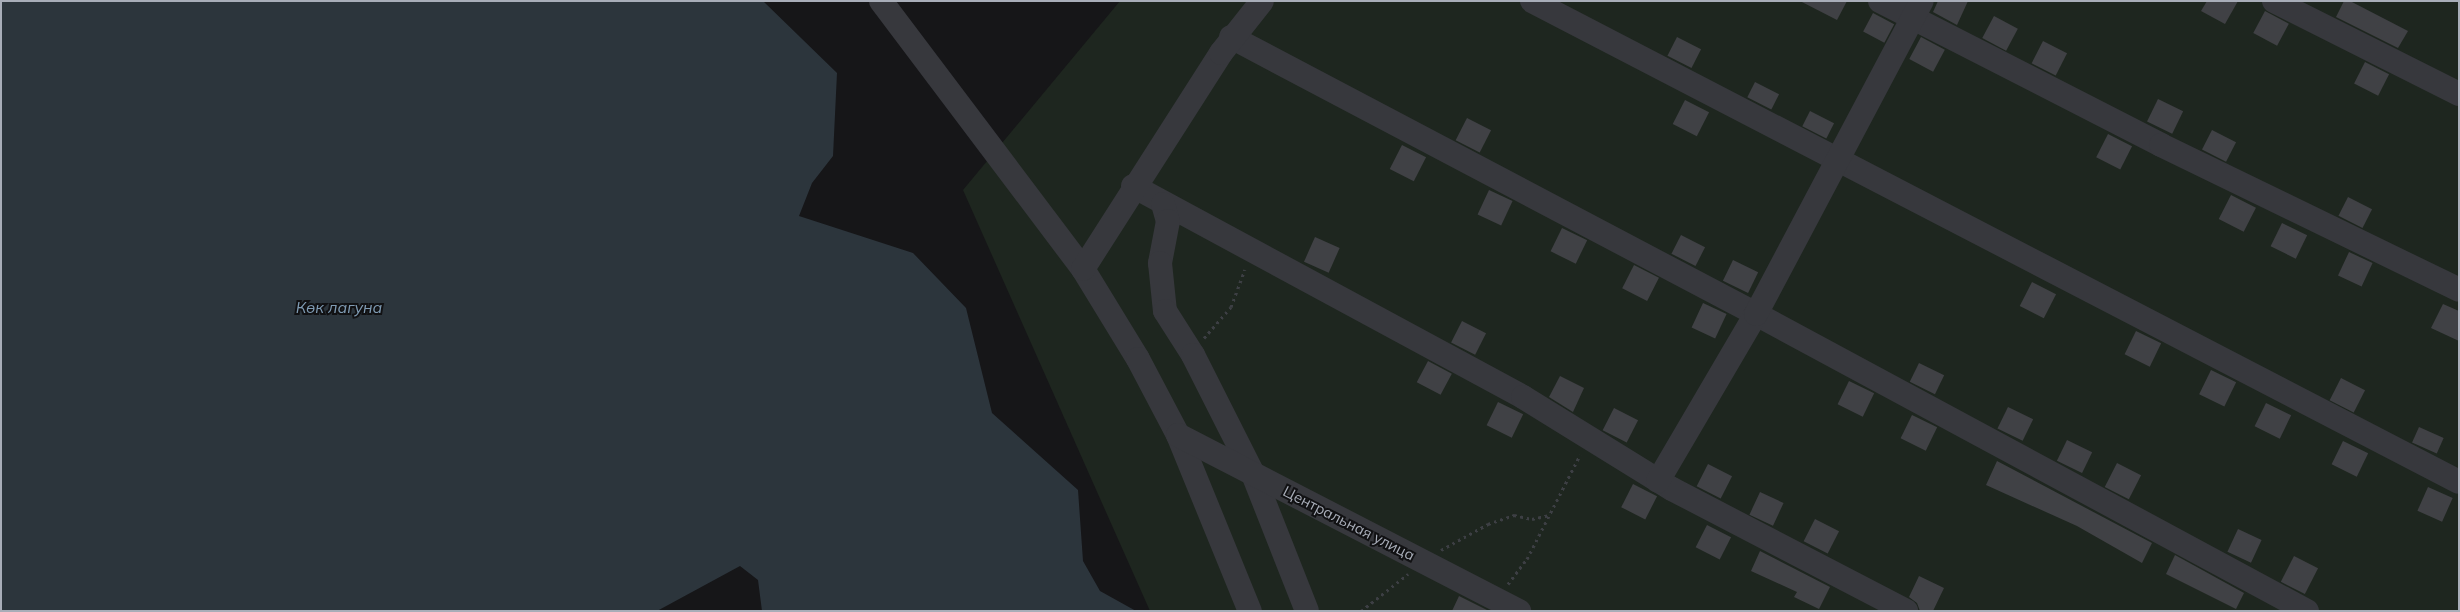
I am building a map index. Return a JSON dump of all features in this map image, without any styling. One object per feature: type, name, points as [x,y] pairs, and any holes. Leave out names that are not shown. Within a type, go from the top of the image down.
[{"type":"street","points":[[881,1],[1083,269],[1138,359],[1178,435],[1250,611]]},
{"type":"street","points":[[1083,269],[1133,186],[1231,37],[1262,1]]},
{"type":"street","points":[[1532,1],[1840,159],[2459,482]]},
{"type":"street","points":[[1880,1],[1919,9],[2161,144],[2459,290]]},
{"type":"street","points":[[2274,1],[2459,94]]},
{"type":"street","points":[[1658,481],[1756,314],[1919,9]]},
{"type":"street","points":[[1231,37],[1756,314],[2307,611]]},
{"type":"street","points":[[1133,186],[1162,204],[1523,397],[1588,440],[1658,481],[1906,611]]},
{"type":"street","points":[[1162,204],[1168,221],[1160,263],[1166,311],[1193,355],[1253,474],[1307,611]]},
{"type":"street","name":"Центральная улица","points":[[1178,435],[1519,611]]},
{"type":"path","points":[[1193,355],[1231,307],[1252,252]]},
{"type":"path","points":[[1496,599],[1527,559],[1588,440]]},
{"type":"shaded area","points":[[1120,1],[2459,1],[2459,611],[1150,611],[963,190]]},
{"type":"water","name":"Көк лагуна","points":[[1,1],[763,1],[837,73],[833,156],[812,183],[799,216],[913,253],[966,308],[992,413],[1078,490],[1083,561],[1100,591],[1136,611],[762,611],[758,580],[740,566],[657,611],[1,611]]},
{"type":"building","points":[[1800,1],[1847,1],[1837,20]]},
{"type":"building","points":[[1938,1],[1968,1],[1957,25],[1933,12]]},
{"type":"building","points":[[2207,1],[2238,1],[2225,24],[2201,11]]},
{"type":"building","points":[[2344,1],[2350,1],[2408,31],[2398,48],[2336,17]]},
{"type":"building","points":[[2265,11],[2289,24],[2277,46],[2253,33]]},
{"type":"building","points":[[1873,13],[1894,24],[1884,43],[1863,32]]},
{"type":"building","points":[[1994,16],[2018,29],[2006,51],[1982,38]]},
{"type":"building","points":[[1677,37],[1701,49],[1692,68],[1667,56]]},
{"type":"building","points":[[1921,37],[1945,50],[1933,72],[1909,59]]},
{"type":"building","points":[[2043,41],[2067,53],[2056,76],[2032,63]]},
{"type":"building","points":[[2365,62],[2389,74],[2378,96],[2354,83]]},
{"type":"building","points":[[1755,82],[1779,94],[1771,109],[1747,97]]},
{"type":"building","points":[[2158,99],[2183,111],[2172,134],[2147,121]]},
{"type":"building","points":[[1685,100],[1709,112],[1697,136],[1673,124]]},
{"type":"building","points":[[1810,111],[1834,123],[1826,138],[1802,126]]},
{"type":"building","points":[[1467,118],[1491,130],[1480,153],[1456,140]]},
{"type":"building","points":[[2212,130],[2236,142],[2226,162],[2202,150]]},
{"type":"building","points":[[2108,134],[2132,146],[2120,169],[2096,157]]},
{"type":"building","points":[[1402,145],[1426,157],[1414,181],[1390,169]]},
{"type":"building","points":[[1489,190],[1513,201],[1501,225],[1478,214]]},
{"type":"building","points":[[2231,195],[2256,208],[2244,232],[2219,219]]},
{"type":"building","points":[[2348,197],[2372,209],[2363,228],[2338,216]]},
{"type":"building","points":[[2282,223],[2307,235],[2296,259],[2271,246]]},
{"type":"building","points":[[1562,228],[1587,240],[1576,264],[1551,251]]},
{"type":"building","points":[[1681,235],[1705,247],[1696,266],[1671,254]]},
{"type":"building","points":[[1315,237],[1340,248],[1329,273],[1304,262]]},
{"type":"building","points":[[2349,252],[2373,263],[2362,287],[2338,276]]},
{"type":"building","points":[[1733,260],[1758,272],[1748,293],[1723,281]]},
{"type":"building","points":[[1634,265],[1659,278],[1647,301],[1622,288]]},
{"type":"building","points":[[2032,282],[2056,294],[2044,318],[2020,306]]},
{"type":"building","points":[[1703,303],[1727,314],[1715,338],[1692,327]]},
{"type":"building","points":[[2443,304],[2459,311],[2459,341],[2431,328]]},
{"type":"building","points":[[1462,321],[1486,333],[1475,355],[1451,342]]},
{"type":"building","points":[[2136,331],[2161,343],[2150,367],[2125,354]]},
{"type":"building","points":[[1428,361],[1452,374],[1441,395],[1417,382]]},
{"type":"building","points":[[1919,363],[1944,375],[1935,394],[1910,382]]},
{"type":"building","points":[[2211,370],[2236,382],[2224,407],[2199,394]]},
{"type":"building","points":[[1560,376],[1584,388],[1573,412],[1549,397]]},
{"type":"building","points":[[2341,378],[2365,390],[2354,413],[2330,400]]},
{"type":"building","points":[[1849,381],[1874,393],[1863,417],[1838,404]]},
{"type":"building","points":[[1498,402],[1523,414],[1512,438],[1487,425]]},
{"type":"building","points":[[2266,403],[2291,415],[2280,439],[2255,426]]},
{"type":"building","points":[[2008,407],[2033,419],[2023,441],[1997,429]]},
{"type":"building","points":[[1614,408],[1638,420],[1627,443],[1603,430]]},
{"type":"building","points":[[1912,415],[1937,427],[1926,451],[1901,438]]},
{"type":"building","points":[[2419,427],[2444,438],[2437,454],[2412,443]]},
{"type":"building","points":[[2067,440],[2092,452],[2082,473],[2057,461]]},
{"type":"building","points":[[2343,441],[2368,453],[2357,477],[2332,464]]},
{"type":"building","points":[[1997,461],[2152,543],[2142,563],[2077,526],[1986,485]]},
{"type":"building","points":[[2117,463],[2141,475],[2129,499],[2105,487]]},
{"type":"building","points":[[1708,464],[1732,476],[1721,499],[1697,486]]},
{"type":"building","points":[[1633,484],[1657,496],[1645,519],[1621,507]]},
{"type":"building","points":[[2428,487],[2453,498],[2442,522],[2417,511]]},
{"type":"building","points":[[1760,492],[1784,503],[1773,526],[1749,515]]},
{"type":"building","points":[[1815,519],[1839,531],[1828,554],[1804,541]]},
{"type":"building","points":[[1707,525],[1731,537],[1720,560],[1696,547]]},
{"type":"building","points":[[2238,529],[2262,540],[2251,563],[2227,552]]},
{"type":"building","points":[[1760,551],[1830,587],[1819,609],[1794,597],[1797,592],[1751,571]]},
{"type":"building","points":[[2175,555],[2244,593],[2236,609],[2166,574]]},
{"type":"building","points":[[2294,556],[2318,568],[2305,594],[2281,582]]},
{"type":"building","points":[[1919,576],[1944,588],[1933,611],[1920,611],[1917,603],[1909,597]]},
{"type":"building","points":[[1459,596],[1489,611],[1452,611]]}]
